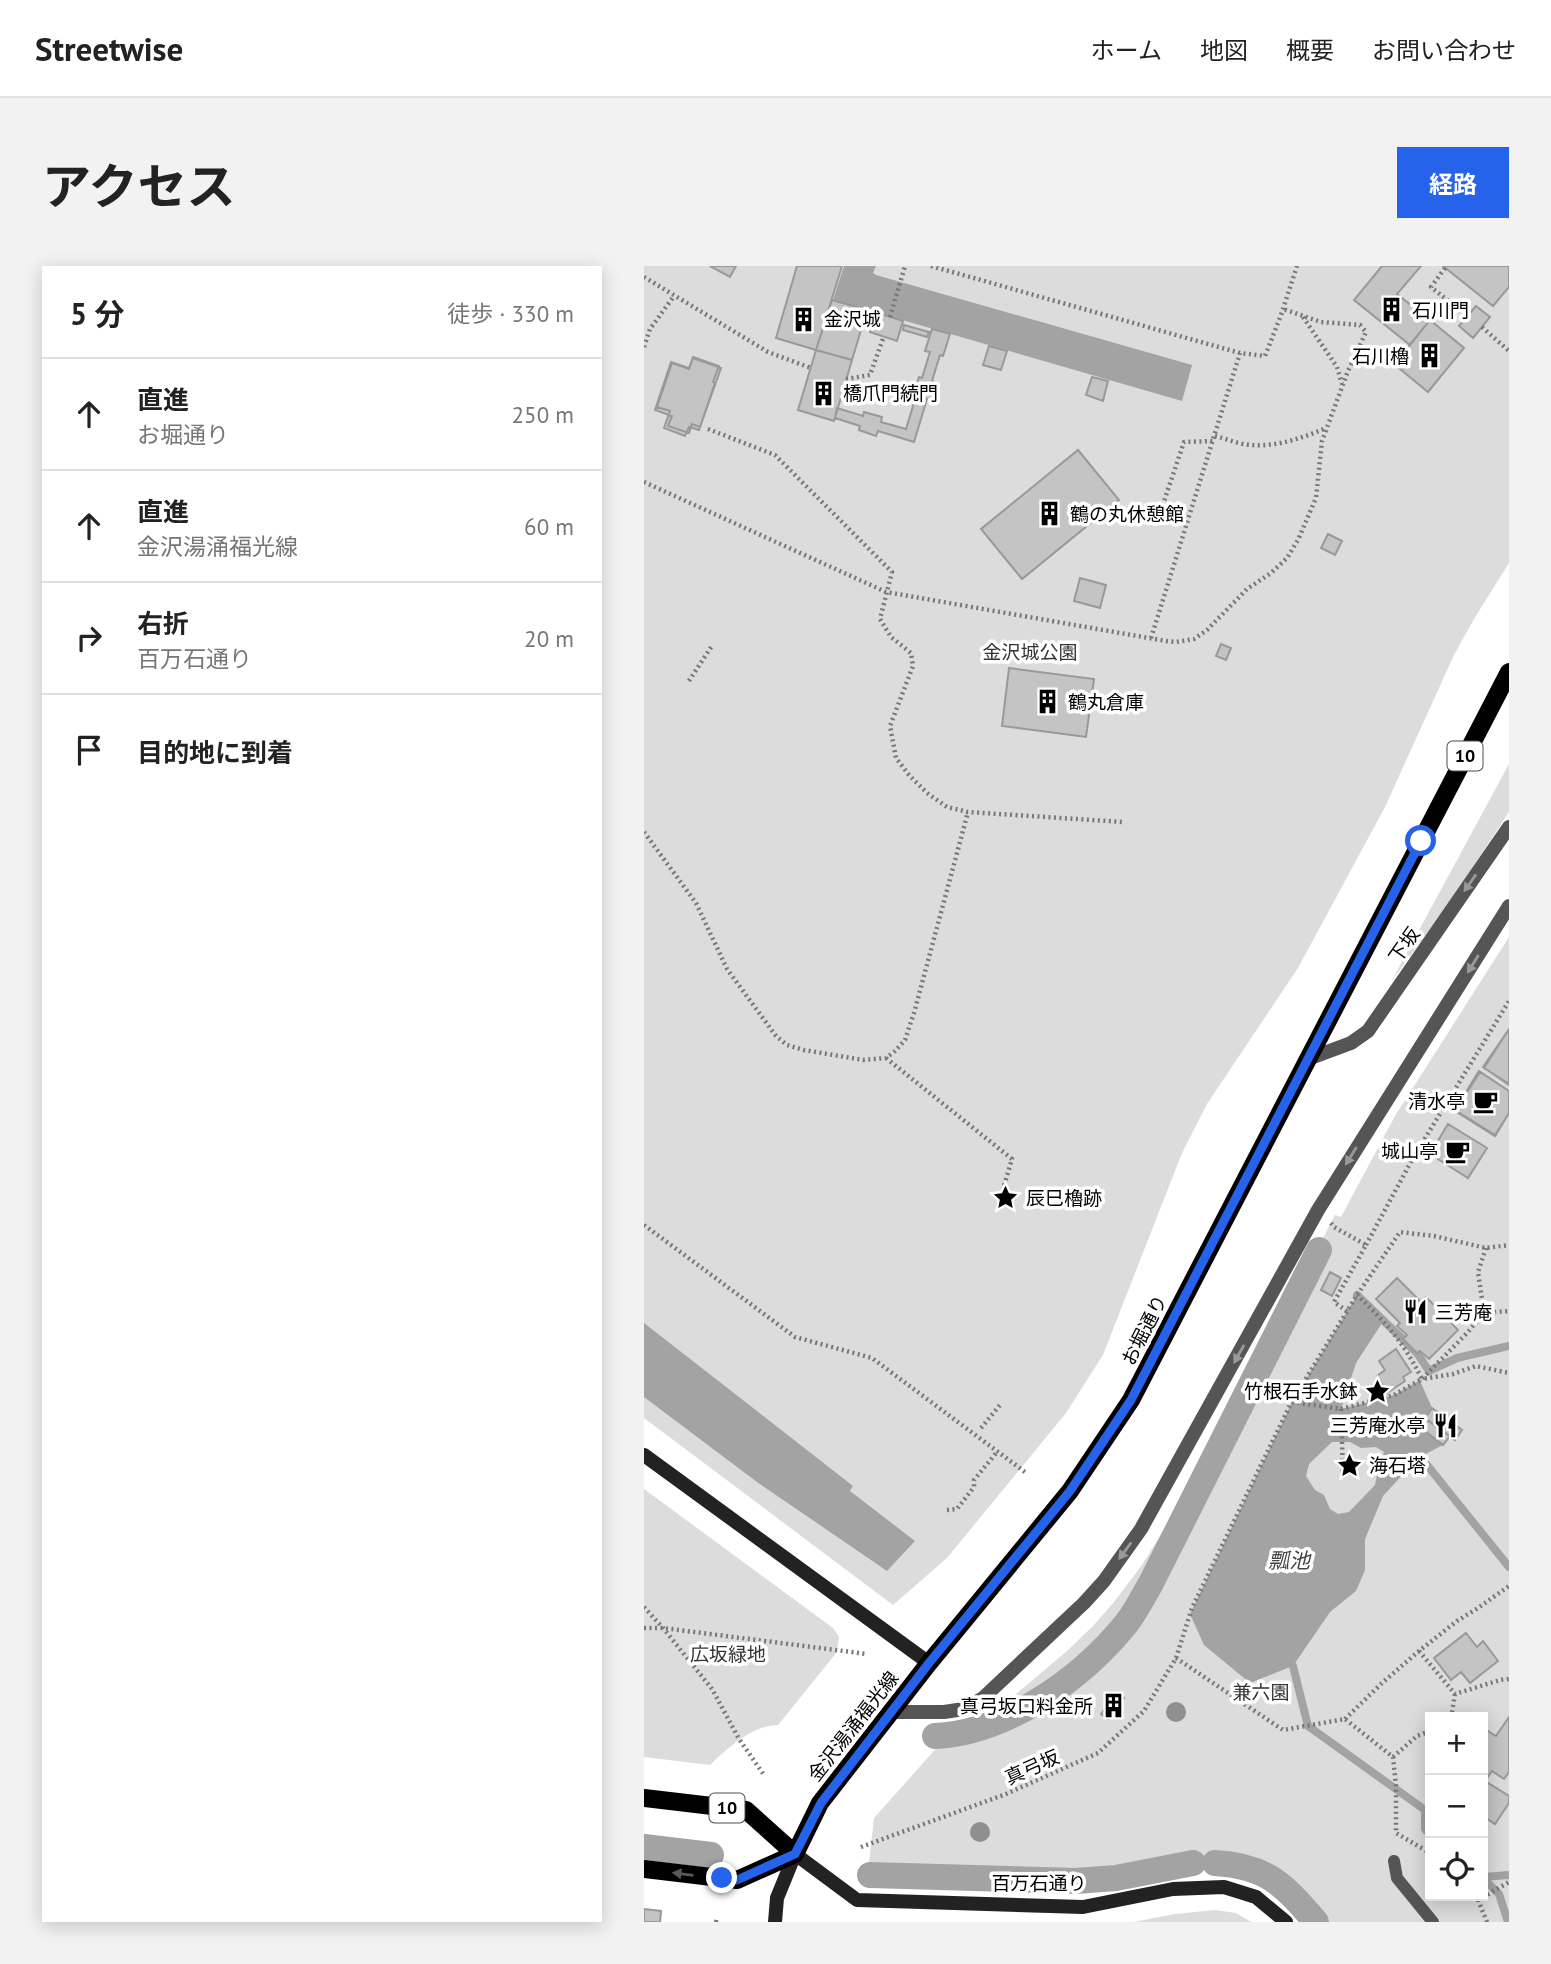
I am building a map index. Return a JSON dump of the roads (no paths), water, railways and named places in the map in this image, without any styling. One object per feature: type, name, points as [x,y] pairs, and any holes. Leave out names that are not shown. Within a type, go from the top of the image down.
[{"type":"main road","name":"お堀通り","points":[[929,1663],[1070,1491],[1131,1400],[1509,672]]},
{"type":"main road","name":"金沢湯涌福光線","points":[[795,1854],[821,1803],[929,1663]]},
{"type":"main road","name":"百万石通り","points":[[644,1798],[746,1811],[795,1854]]},
{"type":"main road","points":[[644,1869],[737,1880],[795,1854]]},
{"type":"street","name":"下坂","points":[[1308,1059],[1351,1043],[1368,1031],[1509,827]]},
{"type":"street","points":[[890,1712],[944,1713],[964,1709],[984,1698],[1104,1581],[1141,1529],[1318,1210],[1509,906]]},
{"type":"street","points":[[644,1455],[929,1663]]},
{"type":"street","points":[[775,1922],[777,1898],[795,1854]]},
{"type":"street","name":"百万石通り","points":[[795,1854],[857,1900],[1083,1907],[1173,1889],[1224,1887],[1256,1897],[1286,1922]]},
{"type":"lane","points":[[1394,1861],[1397,1878],[1433,1922]]},
{"type":"water","points":[[844,266],[876,266],[873,273],[876,275],[1192,365],[1182,401],[833,300]]},
{"type":"water","name":"瓢池","points":[[1357,1295],[1384,1320],[1356,1363],[1341,1409],[1394,1395],[1422,1379],[1421,1383],[1432,1408],[1421,1427],[1443,1445],[1418,1458],[1383,1496],[1365,1539],[1365,1570],[1356,1591],[1330,1612],[1293,1666],[1250,1683],[1204,1645],[1190,1614],[1292,1402]],"holes":[[[1332,1442],[1350,1442],[1361,1448],[1376,1447],[1384,1452],[1375,1485],[1349,1512],[1338,1514],[1330,1509],[1324,1495],[1315,1490],[1306,1476],[1309,1464]]]},
{"type":"water","points":[[644,1323],[853,1486],[850,1491],[915,1541],[887,1571],[757,1482],[644,1397]]},
{"type":"waterway","points":[[935,1736],[962,1733],[989,1725],[1041,1699],[1088,1664],[1126,1624],[1151,1583],[1319,1250]]},
{"type":"waterway","points":[[1357,1295],[1417,1353],[1429,1371],[1457,1358],[1509,1346]]},
{"type":"waterway","points":[[1423,1460],[1509,1567]]},
{"type":"waterway","points":[[1293,1666],[1308,1726],[1425,1810]]},
{"type":"waterway","points":[[644,1847],[711,1855]]},
{"type":"waterway","points":[[870,1875],[1076,1881],[1116,1878],[1193,1863]]},
{"type":"waterway","points":[[1215,1863],[1248,1868],[1273,1879],[1294,1897],[1316,1922]]},
{"type":"waterway","points":[[1488,1877],[1509,1875]]},
{"type":"waterway","points":[[1488,1883],[1499,1894],[1508,1922]]},
{"type":"place","name":"石川門","points":[[1392,310]]},
{"type":"place","name":"金沢城","points":[[804,319]]},
{"type":"place","name":"石川櫓","points":[[1429,356]]},
{"type":"place","name":"橋爪門続門","points":[[823,393]]},
{"type":"place","name":"鶴の丸休憩館","points":[[1050,514]]},
{"type":"place","name":"鶴丸倉庫","points":[[1048,702]]},
{"type":"place","name":"清水亭","points":[[1485,1101]]},
{"type":"place","name":"城山亭","points":[[1458,1151]]},
{"type":"place","name":"辰巳櫓跡","points":[[1006,1198]]},
{"type":"place","name":"三芳庵","points":[[1415,1312]]},
{"type":"place","name":"竹根石手水鉢","points":[[1378,1391]]},
{"type":"place","name":"三芳庵水亭","points":[[1445,1425]]},
{"type":"place","name":"海石塔","points":[[1349,1465]]},
{"type":"place","name":"真弓坂口料金所","points":[[1113,1706]]},
{"type":"park label","name":"金沢城公園","points":[[1030,652]]},
{"type":"park label","name":"広坂緑地","points":[[728,1654]]},
{"type":"park label","name":"兼六園","points":[[1261,1692]]}]
